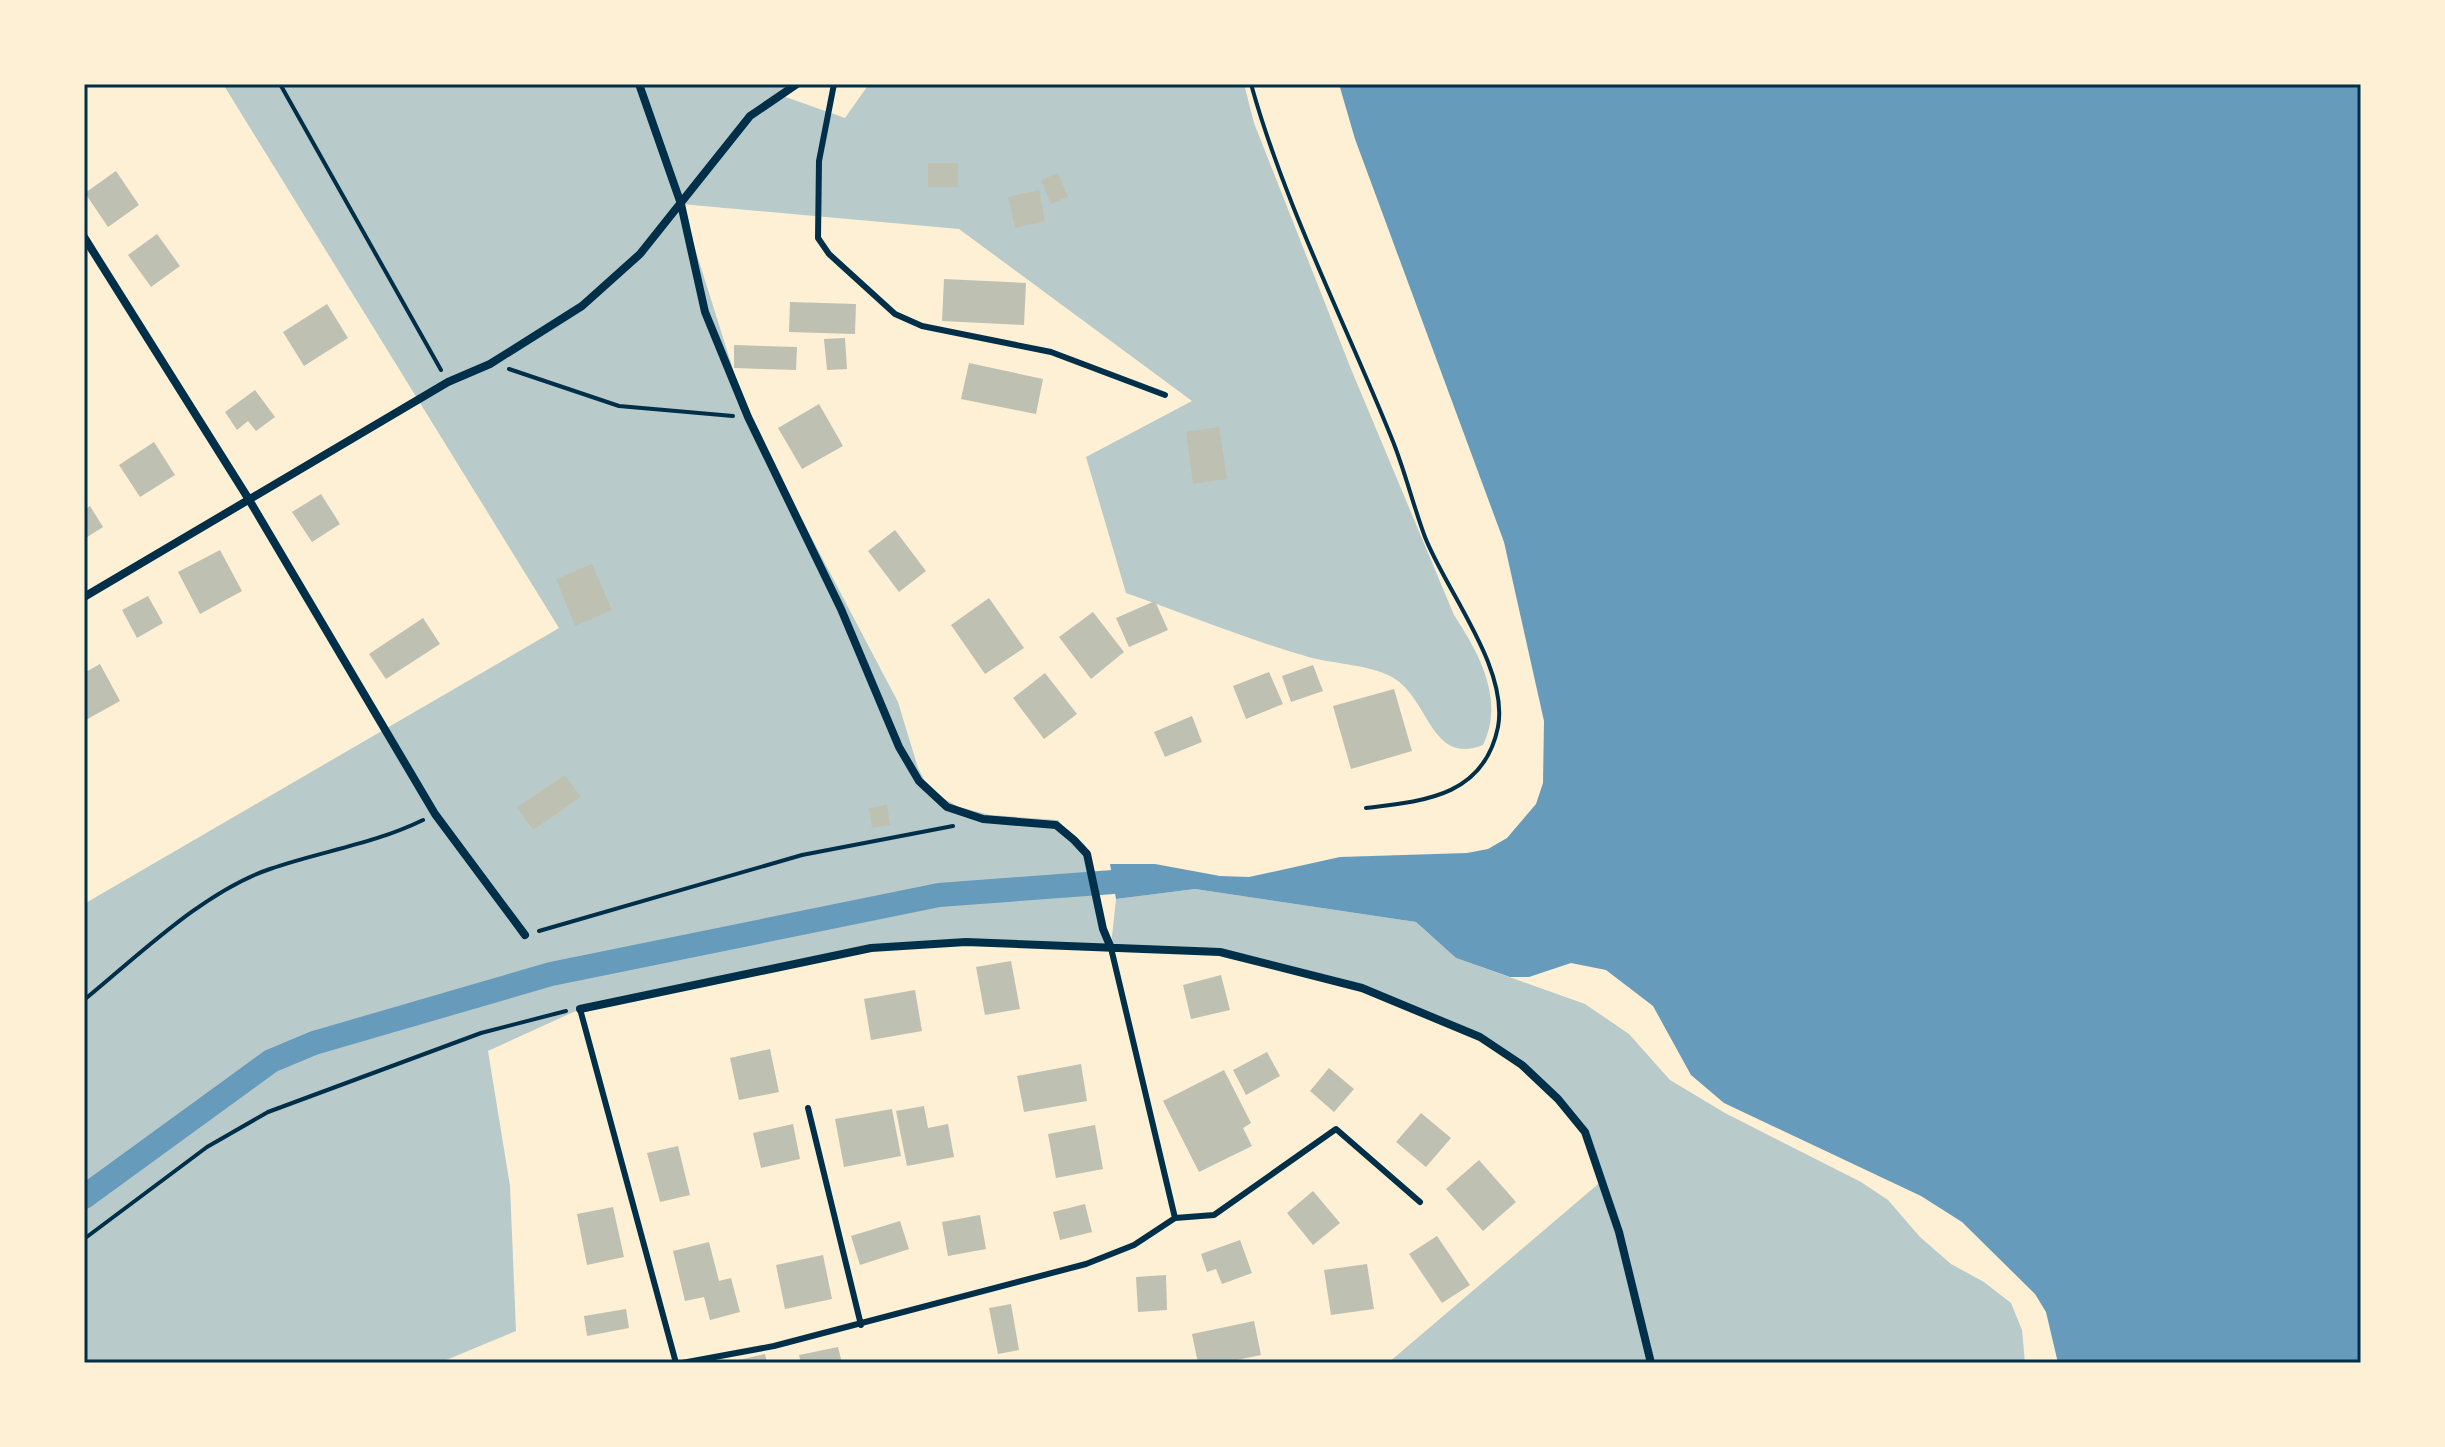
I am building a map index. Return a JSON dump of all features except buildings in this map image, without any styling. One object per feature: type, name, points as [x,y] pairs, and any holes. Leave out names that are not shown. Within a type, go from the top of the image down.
[{"type":"street","points":[[639,84],[681,204],[705,312],[748,417],[841,609],[899,747],[919,781],[947,807],[983,819],[1056,825],[1087,854],[1103,929],[1111,948]]},
{"type":"street","points":[[84,597],[448,382],[490,364],[582,306],[640,254],[750,116],[797,84]]},
{"type":"street","points":[[84,237],[248,498],[435,814],[525,935]]},
{"type":"street","points":[[580,1009],[871,948],[966,942],[1220,952],[1290,967],[1362,988],[1480,1037],[1522,1065],[1558,1099],[1585,1132],[1615,1219],[1651,1363]]},
{"type":"lane","points":[[834,84],[819,161],[818,238],[829,254],[895,314],[922,326],[1051,352],[1165,395]]},
{"type":"lane","points":[[1111,948],[1175,1218]]},
{"type":"lane","points":[[580,1009],[676,1363]]},
{"type":"lane","points":[[808,1108],[861,1325]]},
{"type":"lane","points":[[682,1363],[774,1346],[861,1325],[1086,1264],[1134,1245],[1175,1218],[1214,1215],[1336,1129],[1420,1202]]},
{"type":"path","points":[[280,84],[448,382]]},
{"type":"path","points":[[1251,84],[1285,181],[1393,441],[1426,539],[1497,689],[1498,725],[1487,759],[1460,788],[1421,801],[1366,808]]},
{"type":"path","points":[[490,364],[619,406],[748,417]]},
{"type":"path","points":[[84,1000],[213,897],[269,869],[396,833],[435,814]]},
{"type":"path","points":[[525,935],[802,855],[885,842],[955,826]]},
{"type":"path","points":[[84,1239],[207,1147],[268,1112],[481,1033],[580,1009]]},
{"type":"shaded area","points":[[223,84],[789,84],[780,95],[845,118],[869,84],[1244,84],[1254,123],[1351,369],[1454,615],[1486,677],[1491,711],[1483,745],[1465,749],[1451,746],[1440,738],[1403,686],[1381,672],[1288,651],[1126,593],[1086,457],[1192,401],[959,229],[681,204],[748,417],[898,702],[918,768],[930,791],[959,807],[990,815],[1058,820],[1087,854],[1111,946],[1116,899],[1195,889],[1416,922],[1456,958],[1585,1004],[1629,1034],[1670,1080],[1725,1113],[1861,1182],[1888,1200],[1920,1237],[1951,1264],[1984,1282],[2011,1303],[2022,1330],[2025,1363],[1388,1363],[1604,1179],[1585,1132],[1558,1099],[1480,1037],[1362,988],[1220,952],[966,942],[871,948],[580,1009],[488,1051],[510,1186],[516,1331],[439,1363],[84,1363],[84,904],[559,628]]},
{"type":"water","points":[[1339,84],[2361,84],[2361,1363],[2058,1363],[2046,1312],[2035,1294],[1962,1222],[1921,1196],[1724,1103],[1691,1075],[1653,1006],[1606,970],[1571,963],[1529,977],[1510,977],[1456,958],[1416,922],[1195,889],[1116,899],[1110,864],[1155,864],[1220,876],[1249,877],[1340,857],[1467,853],[1488,849],[1507,838],[1536,804],[1543,783],[1544,721],[1504,542],[1355,139]]},
{"type":"waterway","points":[[84,1197],[271,1061],[314,1043],[551,974],[939,895],[1113,882]]}]
